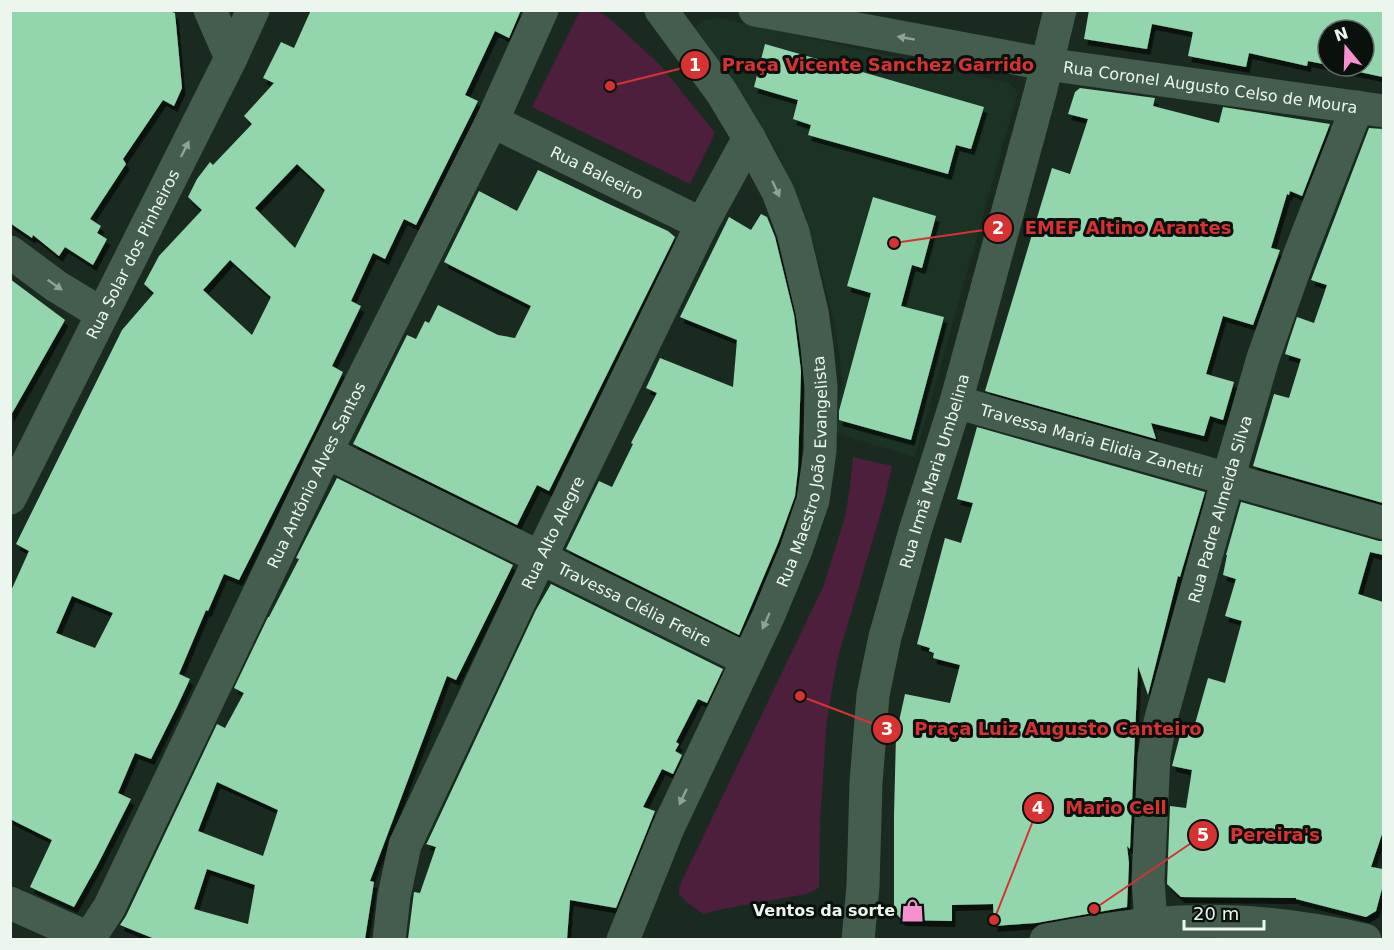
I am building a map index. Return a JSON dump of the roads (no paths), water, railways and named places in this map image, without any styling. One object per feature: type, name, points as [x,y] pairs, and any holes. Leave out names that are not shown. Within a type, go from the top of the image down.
[{"type":"street","points":[[210,10],[231,58]]},
{"type":"street","name":"Rua Solar dos Pinheiros","points":[[10,498],[253,10]]},
{"type":"street","name":"Rua Antônio Alves Santos","points":[[91,939],[109,908],[326,452],[492,121],[542,10]]},
{"type":"street","name":"Rua Maestro João Evangelista","points":[[623,939],[668,828],[768,617],[796,550],[813,500],[820,451],[821,387],[812,312],[793,232],[778,192],[749,138],[722,93],[661,10]]},
{"type":"street","name":"Rua Coronel Augusto Celso de Moura","points":[[755,10],[1046,64],[1370,109]]},
{"type":"street","name":"Rua Irmã Maria Umbelina","points":[[858,939],[873,695],[885,637],[915,531],[956,402],[1040,93],[1060,10]]},
{"type":"street","name":"Rua Padre Almeida Silva","points":[[1150,924],[1148,880],[1154,756],[1160,722],[1263,358],[1299,256],[1370,109]]},
{"type":"street","name":"Rua Baleeiro","points":[[492,121],[702,224]]},
{"type":"street","name":"Rua Alto Alegre","points":[[389,939],[394,896],[405,845],[540,558],[702,224],[749,138]]},
{"type":"street","points":[[10,252],[56,286],[102,314]]},
{"type":"street","name":"Travessa Maria Elidia Zanetti","points":[[956,402],[1383,523]]},
{"type":"street","name":"Travessa Clélia Freire","points":[[326,452],[748,660]]},
{"type":"street","points":[[10,903],[91,939]]},
{"type":"street","points":[[1046,939],[1150,924],[1207,921],[1273,924],[1365,939]]},
{"type":"place","name":"Praça Vicente Sanchez Garrido","points":[[610,86]]},
{"type":"place","name":"EMEF Altino Arantes","points":[[894,243]]},
{"type":"place","name":"Praça Luiz Augusto Canteiro","points":[[800,696]]},
{"type":"place","name":"Pereira's","points":[[1094,909]]},
{"type":"place","name":"Ventos da sorte","points":[[913,910]]},
{"type":"place","name":"Mario Cell","points":[[994,920]]}]
